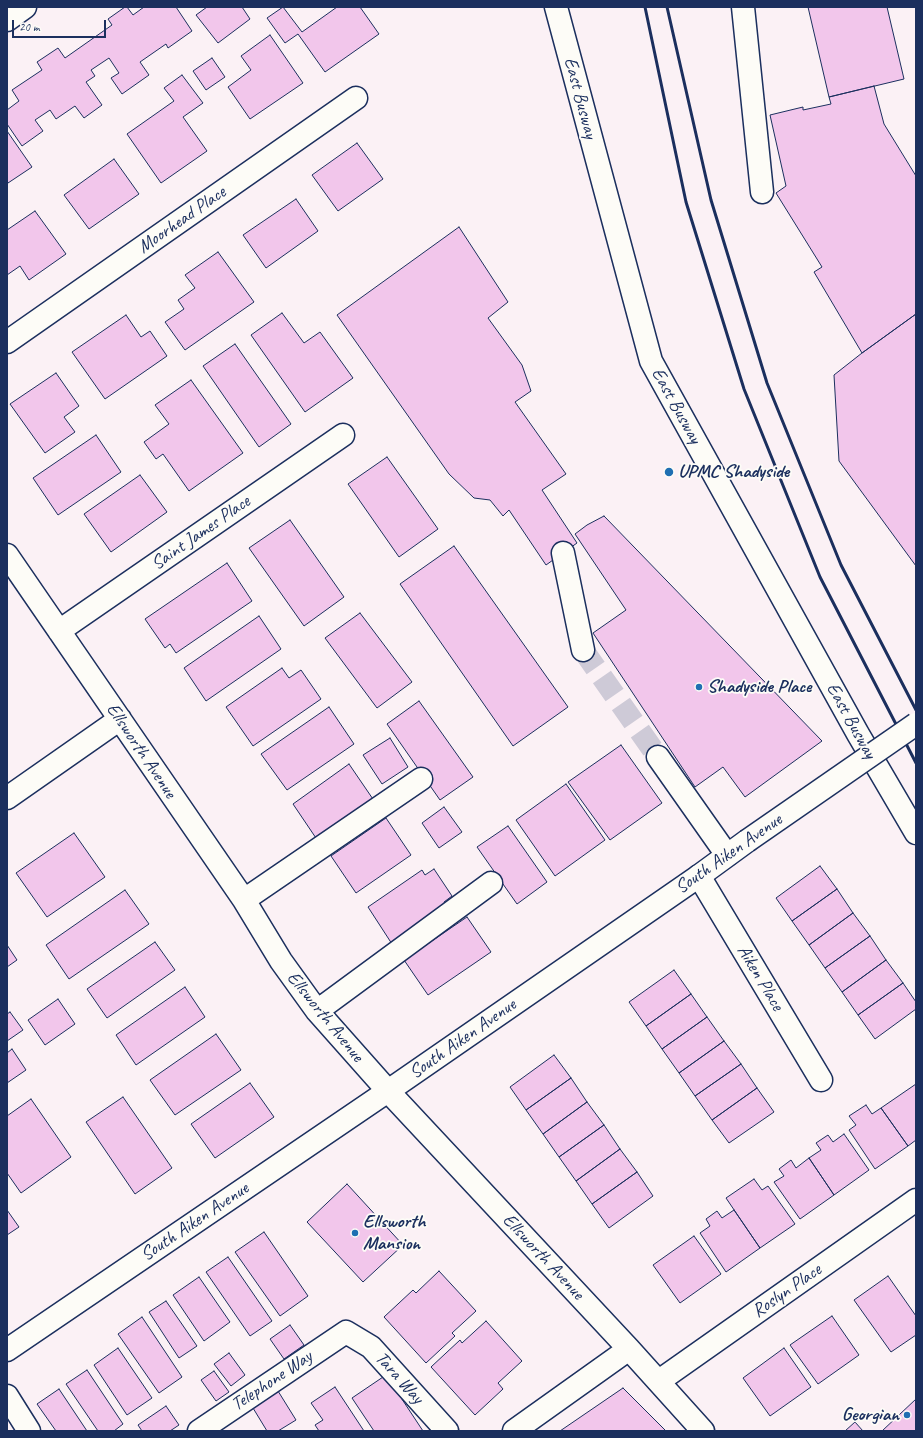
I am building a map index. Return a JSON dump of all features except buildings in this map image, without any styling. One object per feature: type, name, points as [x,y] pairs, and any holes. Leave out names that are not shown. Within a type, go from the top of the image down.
[{"type":"street","points":[[7,20],[25,7]]},
{"type":"street","name":"East Busway","points":[[556,7],[651,361],[858,734],[916,834]]},
{"type":"street","points":[[743,7],[762,192]]},
{"type":"street","name":"Moorhead Place","points":[[7,342],[356,98]]},
{"type":"street","name":"Saint James Place","points":[[59,631],[342,435]]},
{"type":"street","points":[[563,553],[583,650]]},
{"type":"street","name":"Ellsworth Avenue","points":[[7,555],[244,900],[281,961],[317,1011],[388,1091],[659,1381],[703,1431]]},
{"type":"street","points":[[7,798],[120,719]]},
{"type":"street","name":"South Aiken Avenue","points":[[7,1350],[388,1091],[916,724]]},
{"type":"street","points":[[658,757],[727,855]]},
{"type":"street","points":[[244,900],[421,779]]},
{"type":"street","name":"Aiken Place","points":[[699,876],[821,1080]]},
{"type":"street","points":[[317,1011],[491,883]]},
{"type":"street","name":"Roslyn Place","points":[[659,1381],[916,1200]]},
{"type":"street","name":"Telephone Way","points":[[199,1431],[346,1332]]},
{"type":"street","name":"Tara Way","points":[[346,1332],[371,1347],[447,1431]]},
{"type":"street","points":[[514,1431],[629,1349]]},
{"type":"street","points":[[7,1396],[29,1431]]},
{"type":"tunnel","points":[[583,650],[658,757]]},
{"type":"railway","points":[[645,7],[686,202],[744,389],[820,577],[916,763]]},
{"type":"railway","points":[[667,7],[711,200],[767,383],[841,565],[916,710]]},
{"type":"place","name":"UPMC Shadyside","points":[[669,472]]},
{"type":"place","name":"Shadyside Place","points":[[699,687]]},
{"type":"place","name":"Ellsworth Mansion","points":[[355,1233]]},
{"type":"place","name":"Georgian","points":[[907,1415]]}]
